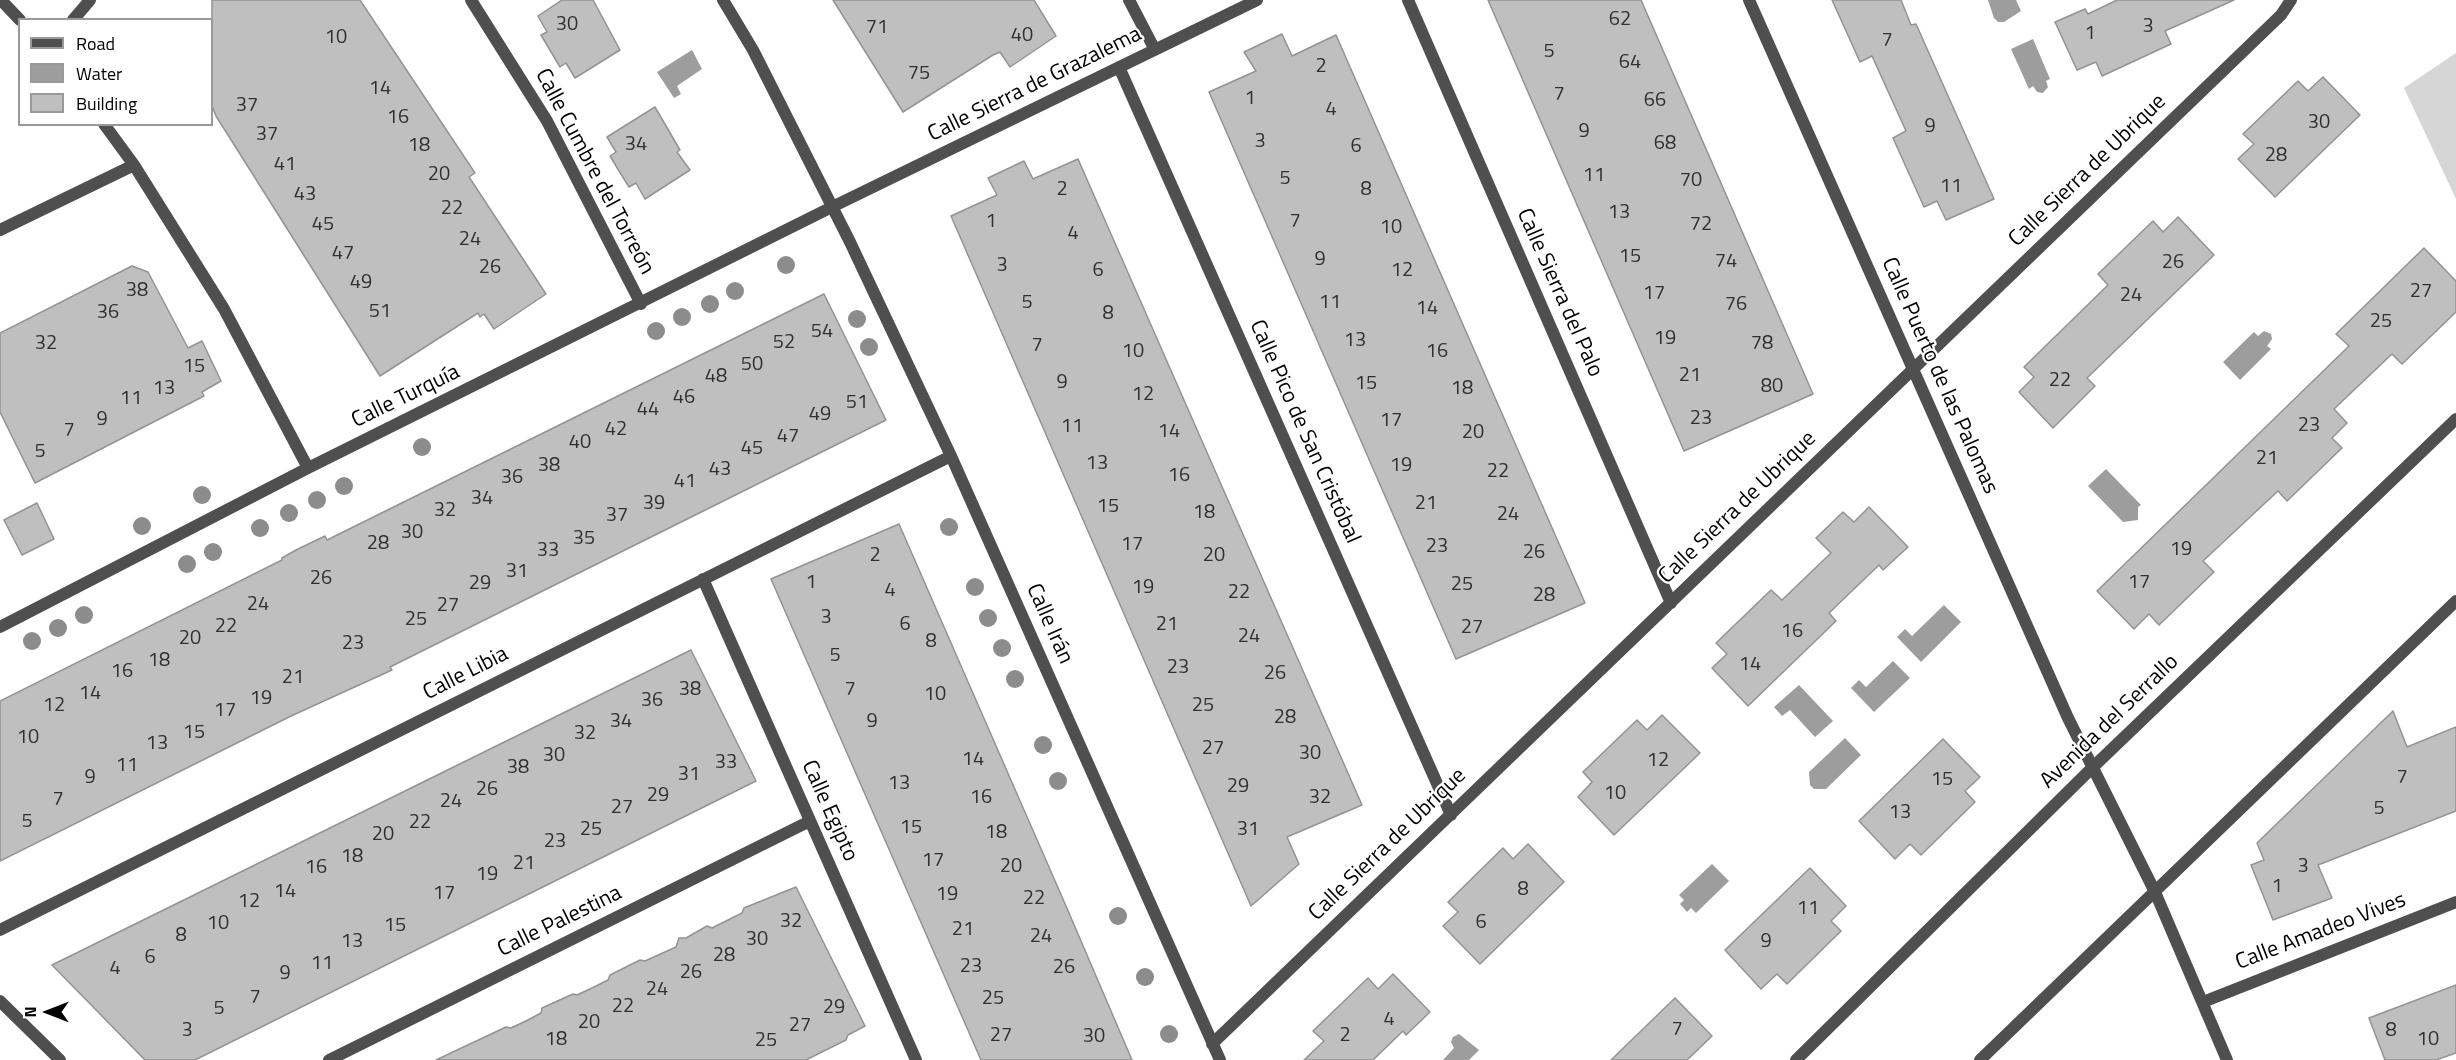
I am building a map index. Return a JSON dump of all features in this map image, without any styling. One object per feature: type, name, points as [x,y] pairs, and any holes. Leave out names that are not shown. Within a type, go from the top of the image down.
[{"type":"street","points":[[1,0],[18,18]]},
{"type":"street","points":[[75,18],[90,0]]},
{"type":"street","name":"Calle Cumbre del Torreón","points":[[471,0],[547,121],[641,304]]},
{"type":"street","name":"Calle Irán","points":[[723,0],[753,50],[832,207],[951,456],[1220,1060]]},
{"type":"street","points":[[1129,0],[1155,50]]},
{"type":"street","name":"Calle Sierra de Grazalema","points":[[832,207],[1257,0]]},
{"type":"street","name":"Calle Sierra del Palo","points":[[1408,0],[1671,603]]},
{"type":"street","name":"Calle Puerto de las Palomas","points":[[1749,0],[2091,769],[2155,892],[2227,1060]]},
{"type":"street","name":"Calle Sierra de Ubrique","points":[[1212,1044],[2273,23],[2291,0]]},
{"type":"street","name":"Calle Pico de San Cristóbal","points":[[1119,67],[1451,814]]},
{"type":"street","points":[[105,126],[134,165],[224,309],[308,468]]},
{"type":"street","points":[[0,230],[134,165]]},
{"type":"street","name":"Calle Turquía","points":[[0,627],[308,468],[832,207]]},
{"type":"street","name":"Avenida del Serrallo","points":[[1796,1060],[2091,769],[2456,418]]},
{"type":"street","name":"Calle Libia","points":[[0,930],[951,456]]},
{"type":"street","name":"Calle Egipto","points":[[703,579],[916,1060]]},
{"type":"street","points":[[1980,1060],[2456,601]]},
{"type":"street","name":"Calle Palestina","points":[[329,1060],[810,821]]},
{"type":"street","name":"Calle Amadeo Vives","points":[[2203,1002],[2456,902]]},
{"type":"street","points":[[0,1001],[60,1060]]},
{"type":"shaded area","points":[[2456,53],[2456,199],[2404,88]]},
{"type":"water","points":[[1988,0],[2016,0],[2021,11],[2004,22],[1998,22],[1994,18]]},
{"type":"water","points":[[2033,39],[2050,79],[2046,81],[2048,87],[2043,93],[2037,92],[2033,86],[2029,89],[2011,49]]},
{"type":"water","points":[[692,50],[702,69],[677,86],[681,94],[674,98],[657,72]]},
{"type":"water","points":[[2264,331],[2271,334],[2272,339],[2267,346],[2271,349],[2240,380],[2223,362],[2254,332],[2258,336]]},
{"type":"water","points":[[2106,469],[2141,505],[2138,507],[2138,520],[2123,522],[2088,486]]},
{"type":"water","points":[[1944,605],[1961,622],[1921,662],[1897,637],[1905,629],[1912,636]]},
{"type":"water","points":[[1893,661],[1910,678],[1874,712],[1851,688],[1859,680],[1866,687]]},
{"type":"water","points":[[1799,685],[1833,721],[1815,737],[1790,710],[1782,716],[1774,707]]},
{"type":"water","points":[[1845,738],[1861,755],[1826,789],[1814,789],[1810,785],[1809,772]]},
{"type":"water","points":[[1712,864],[1729,881],[1696,913],[1691,908],[1687,912],[1680,904],[1684,900],[1679,895]]},
{"type":"water","points":[[1459,1034],[1479,1050],[1469,1060],[1443,1060],[1454,1048],[1451,1042],[1453,1037]]},
{"type":"building","points":[[212,0],[360,0],[475,173],[469,177],[546,294],[494,329],[484,314],[480,317],[478,313],[380,376],[216,116],[213,108]]},
{"type":"building","points":[[562,0],[593,0],[620,50],[575,78],[566,63],[560,67],[541,35],[547,32],[538,16]]},
{"type":"building","points":[[833,0],[1034,0],[1056,36],[1010,67],[1000,52],[993,55],[903,112]]},
{"type":"building","points":[[1488,0],[1641,0],[1813,394],[1684,451]]},
{"type":"building","points":[[1832,0],[1901,0],[1911,25],[1916,24],[1994,199],[1946,220],[1937,201],[1924,207],[1893,138],[1906,131],[1872,56],[1860,62]]},
{"type":"building","points":[[2117,0],[2234,0],[2165,31],[2171,44],[2102,76],[2096,62],[2077,70],[2055,22],[2085,9],[2088,14]]},
{"type":"building","points":[[1282,34],[1292,56],[1336,35],[1585,603],[1456,659],[1209,92],[1256,71],[1244,52]]},
{"type":"building","points":[[2323,77],[2360,115],[2275,197],[2238,159],[2254,144],[2243,134],[2298,81],[2308,91]]},
{"type":"building","points":[[655,107],[680,150],[677,152],[690,170],[645,199],[636,183],[629,187],[619,171],[610,156],[616,152],[607,137]]},
{"type":"building","points":[[1078,159],[1362,805],[1287,837],[1299,864],[1251,906],[951,216],[997,195],[988,178],[1024,161],[1033,179]]},
{"type":"building","points":[[2178,217],[2214,255],[2087,378],[2095,386],[2053,428],[2019,392],[2034,377],[2024,367],[2108,285],[2098,274],[2153,221],[2163,232]]},
{"type":"building","points":[[2424,248],[2456,281],[2456,312],[2402,364],[2392,354],[2334,409],[2347,423],[2332,438],[2342,448],[2287,501],[2278,491],[2203,561],[2214,572],[2159,625],[2149,614],[2134,629],[2097,591],[2349,346],[2336,334]]},
{"type":"building","points":[[132,266],[148,272],[188,348],[202,341],[221,381],[202,392],[204,396],[35,483],[0,412],[0,333]]},
{"type":"building","points":[[824,294],[886,420],[390,667],[392,670],[291,716],[0,861],[0,701],[282,560],[296,550],[325,536],[327,540]]},
{"type":"building","points":[[37,503],[54,539],[22,555],[4,520]]},
{"type":"building","points":[[1869,507],[1908,547],[1883,570],[1879,565],[1829,613],[1836,621],[1748,706],[1712,668],[1727,654],[1716,643],[1771,590],[1782,600],[1831,553],[1816,538],[1843,512],[1854,522]]},
{"type":"building","points":[[899,524],[1132,1060],[981,1060],[771,579]]},
{"type":"building","points":[[691,650],[756,781],[195,1060],[145,1060],[52,965]]},
{"type":"building","points":[[2393,711],[2407,747],[2456,727],[2456,811],[2318,865],[2332,898],[2273,920],[2251,865],[2264,860],[2257,843]]},
{"type":"building","points":[[1662,715],[1700,753],[1614,835],[1578,797],[1592,782],[1583,772],[1637,720],[1647,730]]},
{"type":"building","points":[[1943,739],[1980,777],[1965,791],[1975,802],[1921,855],[1910,844],[1895,859],[1859,821]]},
{"type":"building","points":[[1528,844],[1564,882],[1480,964],[1443,926],[1458,912],[1448,902],[1503,848],[1513,859]]},
{"type":"building","points":[[1810,868],[1846,906],[1831,921],[1841,931],[1787,984],[1777,974],[1761,989],[1725,950]]},
{"type":"building","points":[[796,887],[865,1026],[848,1035],[846,1040],[806,1060],[436,1060],[506,1027],[511,1028],[526,1021],[541,1013],[542,1008],[592,988],[608,980],[610,975],[640,960],[645,961],[676,947],[679,938],[686,938],[707,926],[712,928],[742,913],[744,908]]},
{"type":"building","points":[[1393,974],[1430,1012],[1406,1035],[1403,1031],[1373,1060],[1304,1060],[1324,1041],[1313,1031],[1368,978],[1378,989]]},
{"type":"building","points":[[2456,985],[2456,1053],[2436,1060],[2385,1060],[2369,1018]]},
{"type":"building","points":[[1675,998],[1712,1036],[1687,1060],[1611,1060]]}]
